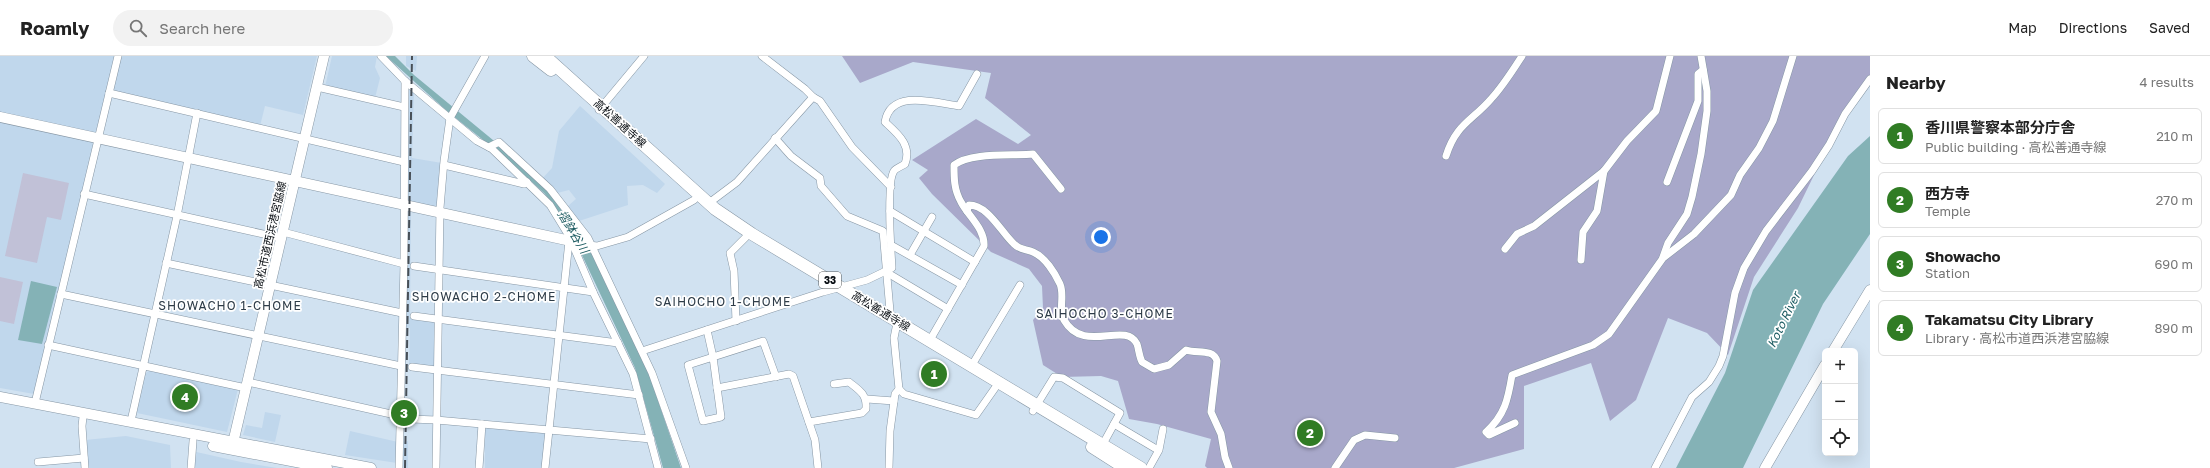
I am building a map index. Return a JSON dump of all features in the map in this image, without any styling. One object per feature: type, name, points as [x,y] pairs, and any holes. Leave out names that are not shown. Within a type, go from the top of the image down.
[{"type":"main road","name":"高松善通寺線","points":[[533,56],[600,109],[709,204],[737,224],[896,328],[995,388],[1103,444],[1141,468]]},
{"type":"main road","name":"高松善通寺線","points":[[545,56],[694,200],[714,217],[746,237],[888,315],[972,365],[1123,467]]},
{"type":"street","points":[[35,403],[118,56]]},
{"type":"street","name":"高松市道西浜港宮脇線","points":[[229,445],[247,385],[259,336],[324,56]]},
{"type":"street","points":[[381,56],[405,81],[477,141],[492,146],[502,145],[550,189],[564,204],[591,245],[642,351],[686,468]]},
{"type":"street","points":[[436,468],[438,270],[440,212],[444,165],[450,117],[484,56]]},
{"type":"street","points":[[600,109],[644,56]]},
{"type":"street","points":[[762,56],[820,102],[852,147],[891,187]]},
{"type":"street","points":[[1446,156],[1449,146],[1462,124],[1492,99],[1522,56]]},
{"type":"street","points":[[1505,249],[1516,234],[1534,226],[1604,171],[1627,141],[1656,111],[1670,56]]},
{"type":"street","points":[[1663,258],[1668,243],[1687,214],[1692,197],[1707,111],[1707,91],[1701,56]]},
{"type":"street","points":[[1515,423],[1489,435],[1486,432],[1498,421],[1508,398],[1512,375],[1593,345],[1609,334],[1663,258],[1694,234],[1732,195],[1740,175],[1752,161],[1774,121],[1793,56]]},
{"type":"street","points":[[1666,182],[1698,101],[1698,74],[1703,70]]},
{"type":"street","points":[[642,351],[886,272],[892,268],[890,211],[891,187],[894,171],[904,164],[907,151],[901,137],[885,122],[889,112],[893,106],[912,100],[959,106],[977,74]]},
{"type":"street","points":[[1655,468],[1692,397],[1709,382],[1719,366],[1723,356],[1735,293],[1744,268],[1766,231],[1812,171],[1829,145],[1844,114],[1870,79]]},
{"type":"street","points":[[399,468],[404,264],[405,81]]},
{"type":"street","points":[[317,87],[404,107]]},
{"type":"street","points":[[109,93],[404,162]]},
{"type":"street","points":[[709,204],[737,182],[813,97]]},
{"type":"street","points":[[131,421],[177,216],[197,113]]},
{"type":"street","points":[[0,117],[591,245],[628,237],[694,200]]},
{"type":"street","points":[[775,138],[791,156],[820,178],[821,186],[847,216],[883,231],[890,311],[888,315]]},
{"type":"street","points":[[492,146],[550,206],[572,241],[592,292],[633,374],[658,468]]},
{"type":"street","points":[[930,340],[984,246],[984,237],[960,202],[954,183],[954,165],[960,160],[970,157],[1033,154],[1061,189]]},
{"type":"street","points":[[444,165],[524,184],[527,182]]},
{"type":"street","points":[[1581,260],[1583,232],[1597,211],[1604,171]]},
{"type":"street","points":[[84,194],[177,216],[282,235],[404,264]]},
{"type":"street","points":[[967,211],[969,205],[975,205],[987,214],[1014,244],[1023,250],[1033,252],[1044,260],[1061,286],[1063,319],[1070,329],[1091,338],[1121,334],[1131,338],[1137,344],[1142,362],[1154,368],[1169,365],[1186,350],[1212,353],[1217,361],[1211,412],[1221,434],[1225,457],[1230,468]]},
{"type":"street","points":[[890,211],[975,262]]},
{"type":"street","points":[[910,254],[932,218]]},
{"type":"street","points":[[736,321],[734,271],[729,256],[730,253],[746,237]]},
{"type":"street","points":[[545,468],[564,289],[572,241]]},
{"type":"street","points":[[891,245],[910,254],[962,285]]},
{"type":"street","points":[[166,263],[402,313]]},
{"type":"street","points":[[414,266],[592,292]]},
{"type":"street","points":[[886,272],[948,309]]},
{"type":"street","points":[[972,365],[1020,285]]},
{"type":"street","points":[[1834,348],[1870,290]]},
{"type":"street","points":[[60,294],[401,366]]},
{"type":"street","points":[[414,316],[618,343]]},
{"type":"street","points":[[896,328],[894,338],[899,389],[904,394],[976,415],[995,388]]},
{"type":"street","points":[[707,330],[713,357],[721,417],[703,421],[688,365],[713,357],[763,341],[776,377]]},
{"type":"street","points":[[48,345],[144,366],[400,416]]},
{"type":"street","points":[[412,367],[639,395]]},
{"type":"street","points":[[1765,468],[1822,369]]},
{"type":"street","points":[[717,388],[789,374],[793,376],[815,440],[818,468]]},
{"type":"street","points":[[1035,408],[1054,377],[1060,377],[1118,411],[1119,416],[1103,444]]},
{"type":"street","points":[[834,384],[849,382],[867,399],[894,401]]},
{"type":"street","points":[[889,468],[890,431],[895,394],[899,389]]},
{"type":"street","points":[[0,397],[131,421],[229,445],[239,452],[327,468]]},
{"type":"street","points":[[809,422],[862,413],[866,409],[867,399]]},
{"type":"street","points":[[0,402],[83,417],[193,440],[371,468]]},
{"type":"street","points":[[83,417],[82,426],[85,468]]},
{"type":"street","points":[[411,419],[650,439]]},
{"type":"street","points":[[479,468],[482,424]]},
{"type":"street","points":[[1114,424],[1158,450]]},
{"type":"street","points":[[1149,468],[1158,450],[1163,429]]},
{"type":"street","points":[[1335,468],[1354,440],[1365,435],[1395,438]]},
{"type":"street","points":[[191,468],[193,440]]},
{"type":"street","points":[[38,462],[84,458]]},
{"type":"shaded area","points":[[0,56],[115,56],[34,394],[0,388]]},
{"type":"shaded area","points":[[121,56],[317,56],[303,115],[265,106],[260,126],[115,92],[113,89]]},
{"type":"shaded area","points":[[332,56],[377,56],[375,67],[380,78],[375,98],[325,87]]},
{"type":"shaded area","points":[[406,56],[417,56],[416,71],[406,66]]},
{"type":"shaded area","points":[[842,56],[1870,56],[1870,75],[1849,103],[1798,208],[1754,277],[1728,355],[1707,333],[1668,318],[1636,400],[1610,421],[1591,363],[1524,386],[1524,449],[1454,468],[1207,468],[1205,466],[1211,439],[1157,424],[1129,419],[1118,381],[1101,376],[1062,377],[1043,365],[1033,320],[1043,308],[1042,286],[1029,269],[991,252],[932,194],[919,178],[928,170],[912,160],[976,119],[1018,144],[1031,135],[985,98],[991,73],[913,62],[860,83]]},
{"type":"shaded area","points":[[407,87],[414,91],[412,158],[442,163],[437,205],[435,207],[406,202]]},
{"type":"shaded area","points":[[580,106],[665,184],[657,193],[643,185],[627,186],[628,205],[579,221],[568,206],[576,199],[569,190],[557,193],[542,179],[552,168],[559,131]]},
{"type":"shaded area","points":[[23,173],[69,183],[61,220],[47,217],[37,263],[5,256]]},
{"type":"shaded area","points":[[405,209],[411,210],[410,318],[435,323],[435,369],[409,366],[410,328],[404,327]]},
{"type":"shaded area","points":[[0,277],[23,282],[14,324],[0,321]]},
{"type":"shaded area","points":[[150,370],[238,389],[227,432],[137,413],[146,373]]},
{"type":"shaded area","points":[[265,412],[281,415],[275,442],[243,435],[246,425],[262,428]]},
{"type":"shaded area","points":[[488,428],[544,433],[546,436],[543,468],[485,468],[485,430]]},
{"type":"shaded area","points":[[350,431],[398,442],[397,463],[345,455]]},
{"type":"shaded area","points":[[126,436],[170,445],[171,468],[88,468],[85,440]]},
{"type":"shaded area","points":[[408,441],[408,468],[401,468],[401,447],[404,447],[404,442]]},
{"type":"shaded area","points":[[192,451],[241,462],[277,468],[193,468]]},
{"type":"water","name":"摺鉢谷川","points":[[386,56],[395,56],[414,75],[499,145],[546,187],[586,239],[650,377],[681,468],[663,468],[635,368],[573,236],[553,204],[544,193],[502,155],[448,112]]},
{"type":"water","name":"Koto River","points":[[1870,136],[1870,234],[1823,304],[1743,468],[1676,468],[1725,373],[1753,290],[1848,156]]},
{"type":"water","points":[[31,281],[57,287],[42,344],[18,340]]},
{"type":"railway","points":[[405,468],[412,56]]},
{"type":"place","name":"香川県警察本部分庁舎","points":[[934,374]]},
{"type":"place","name":"Takamatsu City Library","points":[[185,397]]},
{"type":"place","name":"Showacho","points":[[404,413]]},
{"type":"place","name":"西方寺","points":[[1310,433]]},
{"type":"district","name":"SHOWACHO 2-CHOME","points":[[484,297]]},
{"type":"district","name":"SAIHOCHO 1-CHOME","points":[[723,302]]},
{"type":"district","name":"SHOWACHO 1-CHOME","points":[[230,306]]},
{"type":"district","name":"SAIHOCHO 3-CHOME","points":[[1105,314]]}]
